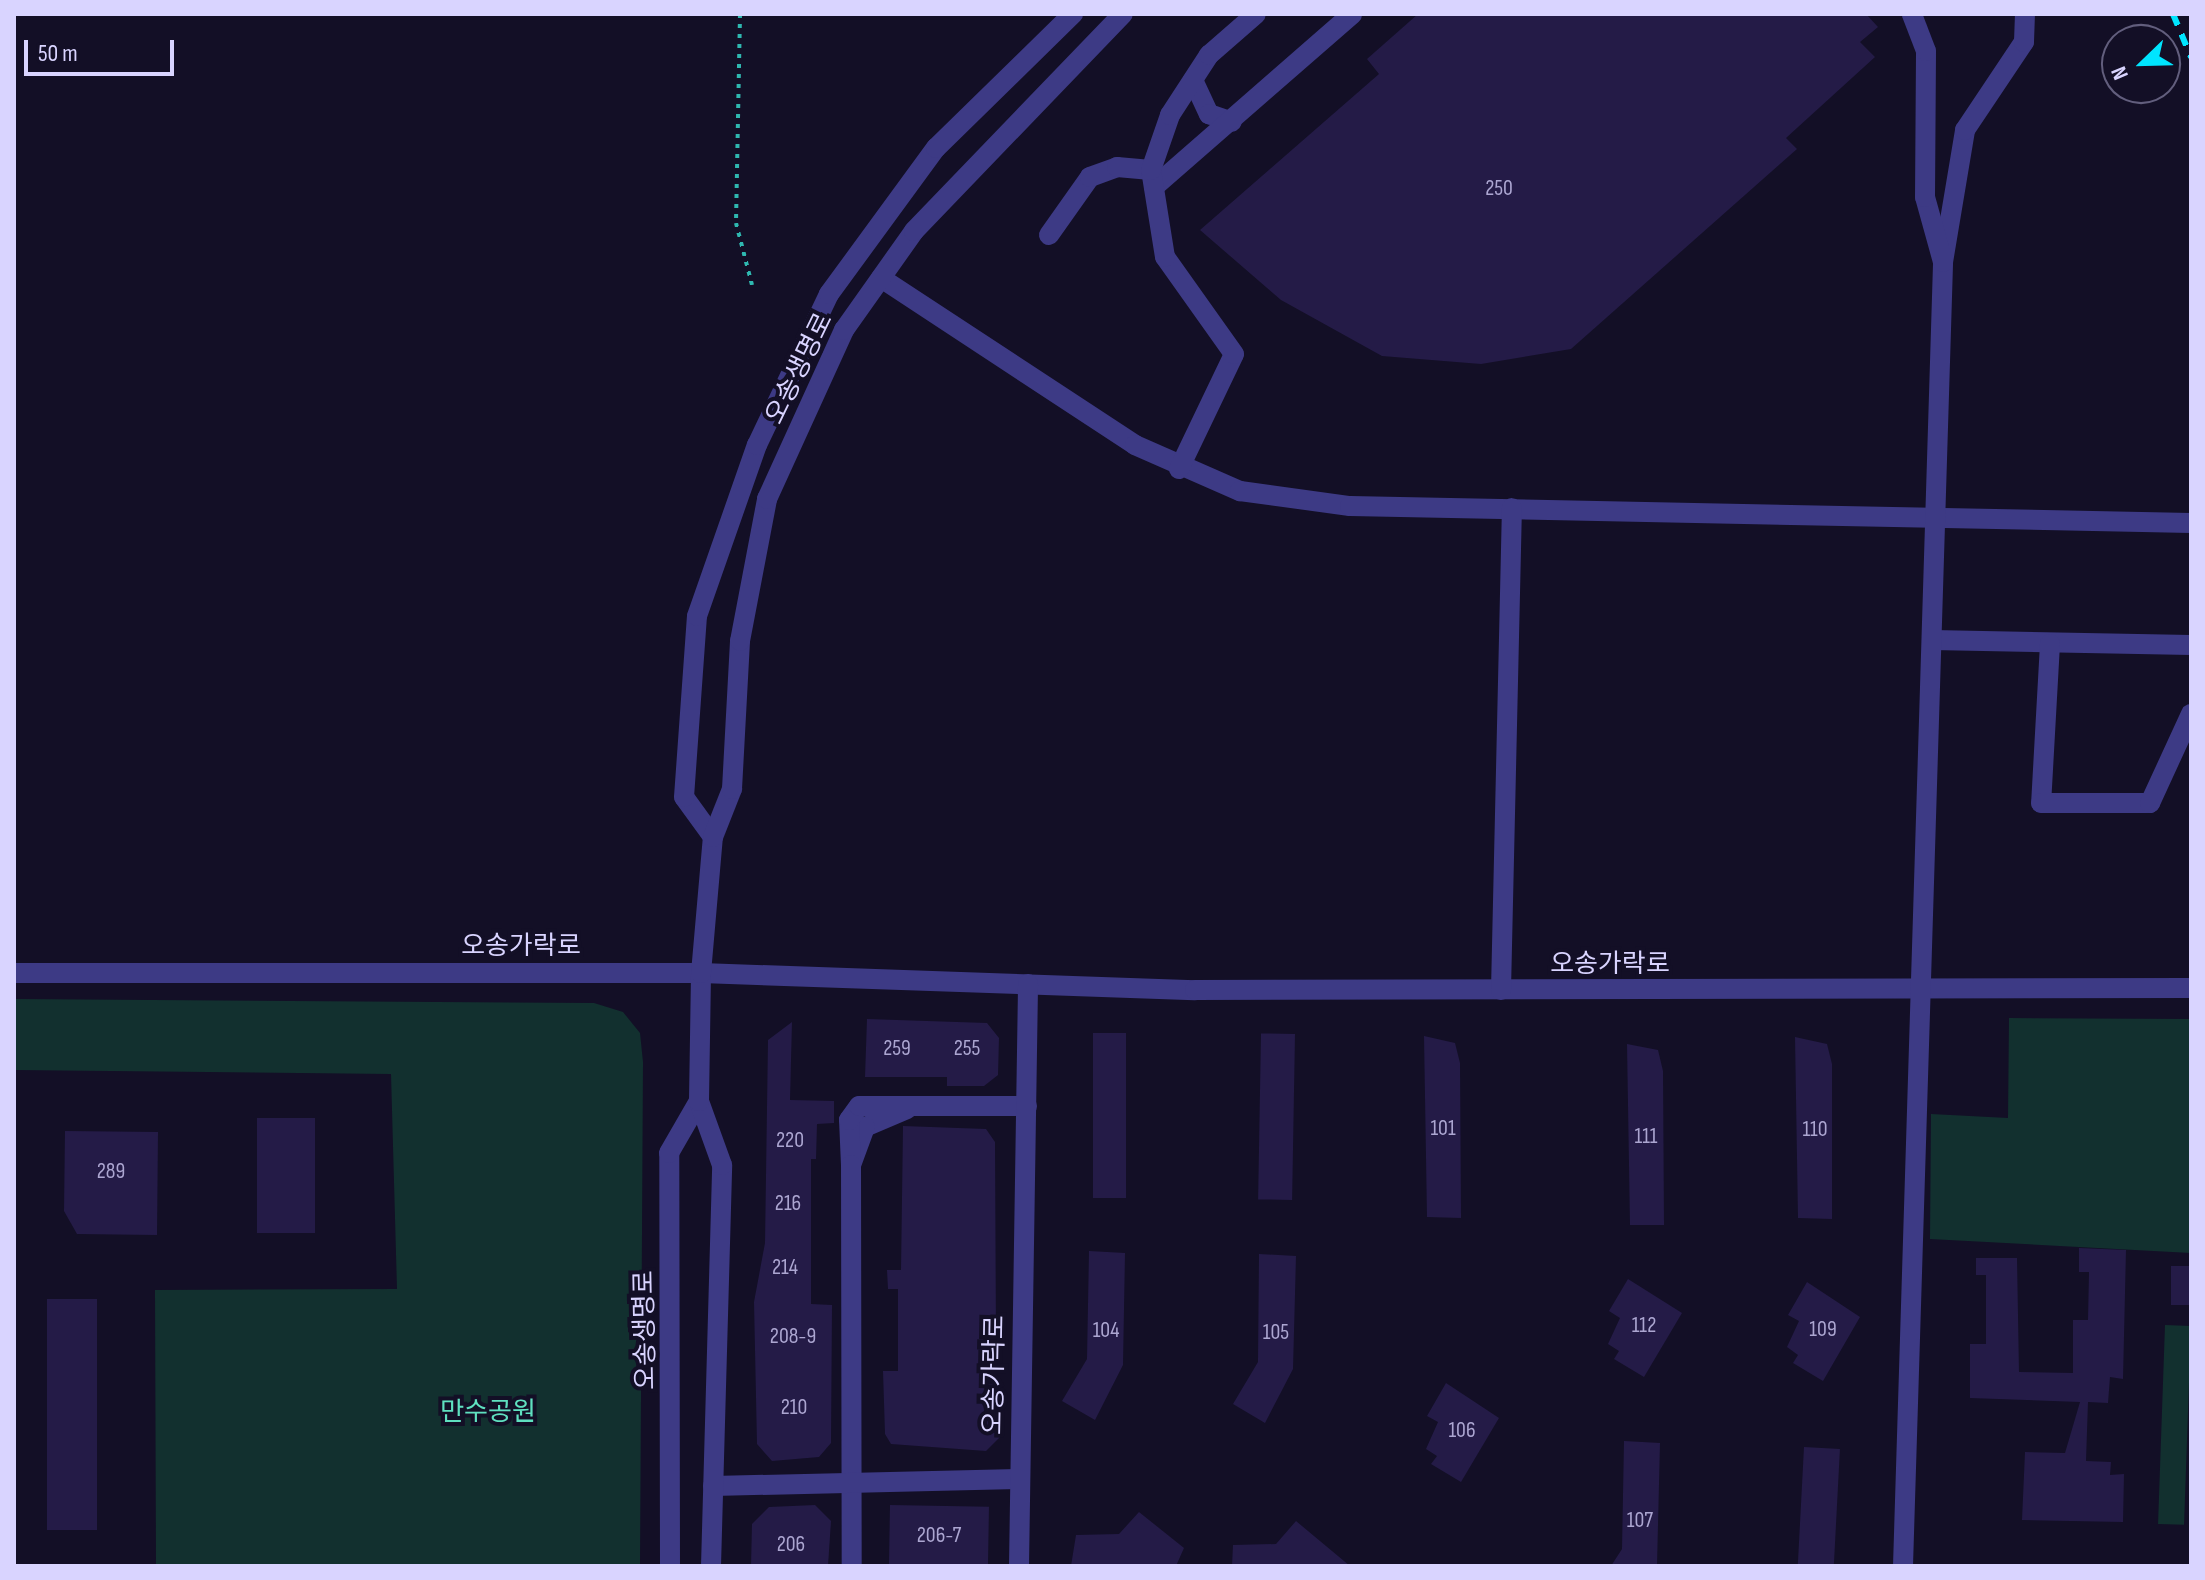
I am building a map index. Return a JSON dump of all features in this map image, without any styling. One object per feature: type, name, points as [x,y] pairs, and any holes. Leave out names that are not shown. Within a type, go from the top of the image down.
[{"type":"street","name":"오송생명로","points":[[713,837],[684,797],[697,616],[757,445],[829,294],[936,148],[1073,14]]},
{"type":"street","name":"오송생명로","points":[[711,1566],[722,1165],[699,1101],[701,973],[713,837],[732,789],[740,641],[767,499],[844,330],[881,278],[980,156],[1123,14]]},
{"type":"street","points":[[1179,469],[1234,354],[1165,257],[1153,179],[1170,115],[1193,80],[1256,14]]},
{"type":"street","points":[[1153,179],[1232,122],[1352,14]]},
{"type":"street","points":[[1912,14],[1926,51],[1925,197],[1943,262]]},
{"type":"street","points":[[1903,1566],[1943,262],[1965,130],[2024,42],[2025,14]]},
{"type":"street","points":[[1193,80],[1209,114],[1232,122]]},
{"type":"street","points":[[1049,235],[1090,177],[1117,167],[1153,179]]},
{"type":"street","points":[[881,278],[1179,469],[1240,491],[1350,506],[2191,523]]},
{"type":"street","points":[[1501,990],[1512,508]]},
{"type":"street","points":[[1932,640],[2191,645]]},
{"type":"street","points":[[2050,644],[2041,803],[2150,803],[2191,714]]},
{"type":"street","name":"오송가락로","points":[[14,973],[701,973],[1028,984],[1921,993],[2191,988]]},
{"type":"street","name":"오송가락로","points":[[1019,1566],[1028,984]]},
{"type":"street","name":"오송생명로","points":[[670,1566],[669,1153],[699,1101]]},
{"type":"street","points":[[852,1566],[851,1165],[855,1109],[1027,1106]]},
{"type":"street","points":[[713,1486],[1018,1479]]},
{"type":"path","points":[[740,14],[736,223],[752,285]]},
{"type":"green space","name":"만수공원","points":[[14,999],[594,1003],[623,1012],[640,1033],[643,1062],[640,1566],[156,1566],[155,1290],[397,1289],[391,1074],[14,1070]]},
{"type":"green space","points":[[2009,1018],[2191,1019],[2191,1253],[1930,1239],[1931,1114],[2008,1118]]},
{"type":"green space","points":[[2165,1325],[2191,1326],[2184,1525],[2158,1524]]},
{"type":"building","points":[[1418,14],[1866,14],[1878,27],[1860,42],[1875,57],[1786,138],[1797,149],[1571,349],[1481,364],[1382,356],[1281,300],[1200,230],[1379,74],[1367,59]]},
{"type":"building","points":[[867,1019],[987,1023],[999,1038],[998,1075],[984,1086],[947,1086],[947,1077],[865,1077]]},
{"type":"building","points":[[792,1022],[790,1100],[834,1101],[834,1123],[817,1124],[816,1159],[811,1159],[811,1304],[832,1305],[831,1443],[819,1457],[772,1461],[757,1444],[754,1302],[765,1243],[768,1040]]},
{"type":"building","points":[[1093,1033],[1126,1033],[1126,1198],[1093,1198]]},
{"type":"building","points":[[1261,1033],[1295,1034],[1292,1200],[1258,1199]]},
{"type":"building","points":[[1424,1036],[1455,1043],[1460,1063],[1461,1218],[1427,1217]]},
{"type":"building","points":[[1795,1037],[1827,1044],[1832,1064],[1832,1219],[1798,1218]]},
{"type":"building","points":[[1627,1044],[1658,1050],[1663,1071],[1664,1225],[1630,1225]]},
{"type":"building","points":[[257,1118],[315,1118],[315,1233],[257,1233]]},
{"type":"building","points":[[903,1126],[986,1129],[995,1142],[996,1336],[986,1336],[987,1384],[999,1384],[1000,1437],[986,1451],[891,1444],[885,1434],[883,1371],[898,1371],[898,1289],[888,1289],[887,1270],[901,1270]]},
{"type":"building","points":[[65,1131],[158,1132],[157,1235],[77,1234],[64,1211]]},
{"type":"building","points":[[2079,1248],[2126,1250],[2123,1379],[2110,1377],[2108,1403],[2088,1402],[2086,1461],[2111,1462],[2110,1475],[2124,1474],[2123,1522],[2022,1520],[2025,1452],[2065,1453],[2080,1402],[1970,1398],[1970,1344],[1986,1344],[1986,1275],[1976,1275],[1976,1258],[2017,1258],[2019,1372],[2073,1373],[2073,1320],[2088,1320],[2089,1272],[2079,1272]]},
{"type":"building","points":[[1089,1251],[1125,1253],[1123,1365],[1095,1420],[1062,1401],[1087,1359]]},
{"type":"building","points":[[1259,1254],[1296,1256],[1293,1369],[1265,1423],[1233,1404],[1258,1362]]},
{"type":"building","points":[[2171,1266],[2191,1266],[2191,1305],[2171,1305]]},
{"type":"building","points":[[1628,1279],[1682,1313],[1644,1377],[1614,1359],[1619,1351],[1608,1344],[1620,1318],[1609,1311]]},
{"type":"building","points":[[1807,1282],[1860,1317],[1823,1381],[1793,1363],[1798,1355],[1787,1347],[1799,1321],[1788,1315]]},
{"type":"building","points":[[47,1299],[97,1299],[97,1530],[47,1530]]},
{"type":"building","points":[[1446,1383],[1499,1418],[1461,1482],[1431,1464],[1437,1456],[1426,1449],[1438,1422],[1427,1416]]},
{"type":"building","points":[[1624,1441],[1660,1443],[1657,1566],[1611,1566],[1622,1549]]},
{"type":"building","points":[[1804,1447],[1840,1449],[1834,1566],[1798,1566]]},
{"type":"building","points":[[815,1505],[831,1521],[828,1566],[751,1566],[752,1524],[769,1507]]},
{"type":"building","points":[[890,1505],[989,1507],[988,1566],[889,1566]]},
{"type":"building","points":[[1139,1512],[1184,1548],[1176,1566],[1071,1566],[1076,1535],[1119,1534]]},
{"type":"building","points":[[1296,1521],[1350,1566],[1232,1566],[1233,1545],[1276,1544]]},
{"type":"railway","points":[[2173,14],[2191,57]]}]
